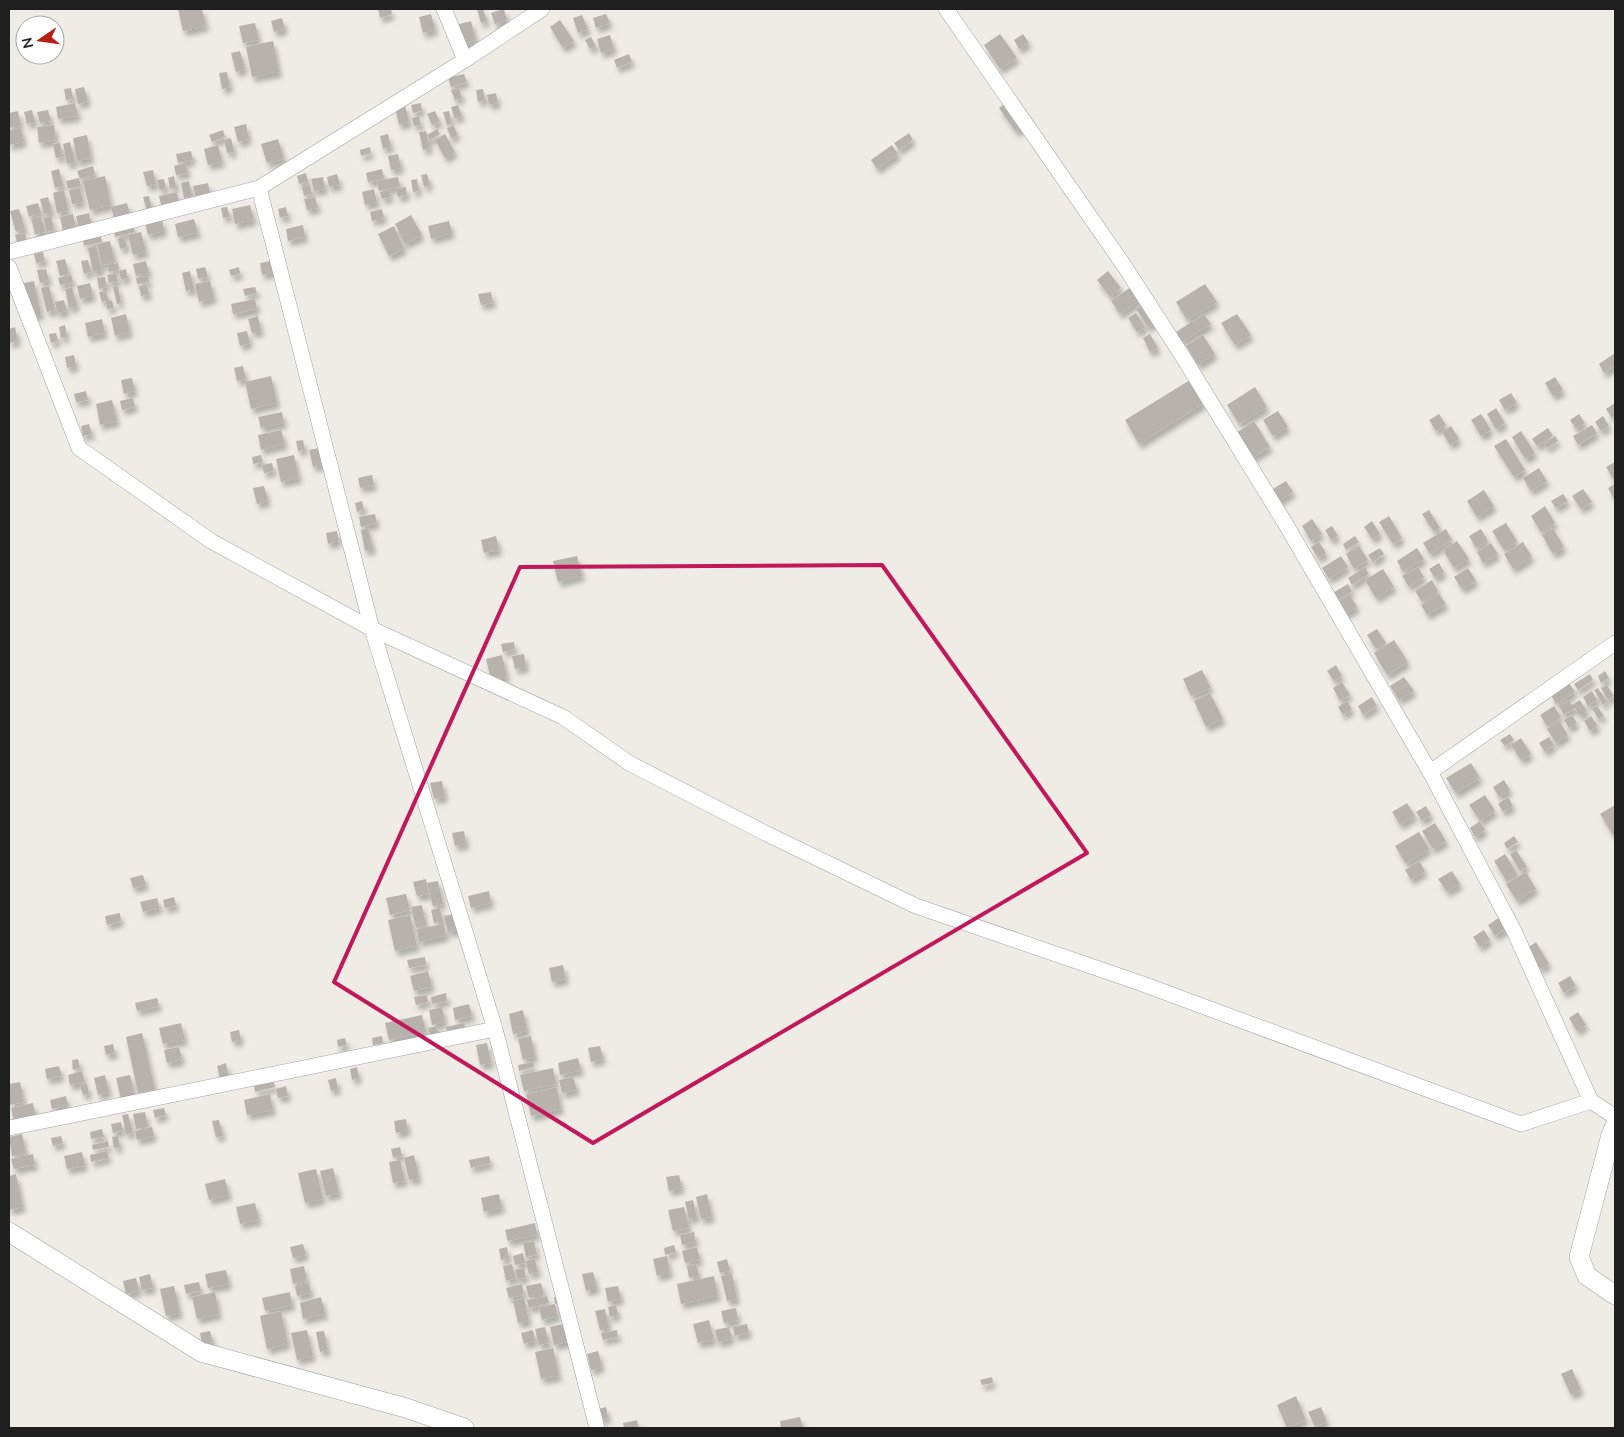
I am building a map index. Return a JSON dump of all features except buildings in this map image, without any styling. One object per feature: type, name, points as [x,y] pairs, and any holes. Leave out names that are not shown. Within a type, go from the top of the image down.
[{"type":"street","points":[[444,9],[465,60]]},
{"type":"street","points":[[9,252],[258,188],[465,60],[542,9]]},
{"type":"street","points":[[946,9],[1126,267],[1285,523],[1430,772],[1514,932],[1591,1101],[1615,1117]]},
{"type":"street","points":[[258,188],[372,629],[496,1029],[597,1428]]},
{"type":"street","points":[[9,267],[80,448],[211,541],[372,629],[563,718],[630,763],[767,834],[916,906],[1140,983],[1521,1124],[1591,1101]]},
{"type":"street","points":[[1430,772],[1615,643]]},
{"type":"street","points":[[9,1128],[496,1029]]},
{"type":"street","points":[[1613,1130],[1579,1257],[1587,1276],[1615,1295]]},
{"type":"street","points":[[9,1232],[200,1352],[406,1408],[464,1428]]},
{"type":"highlighted area","points":[[882,565],[1087,853],[593,1143],[334,982],[520,567]]}]
